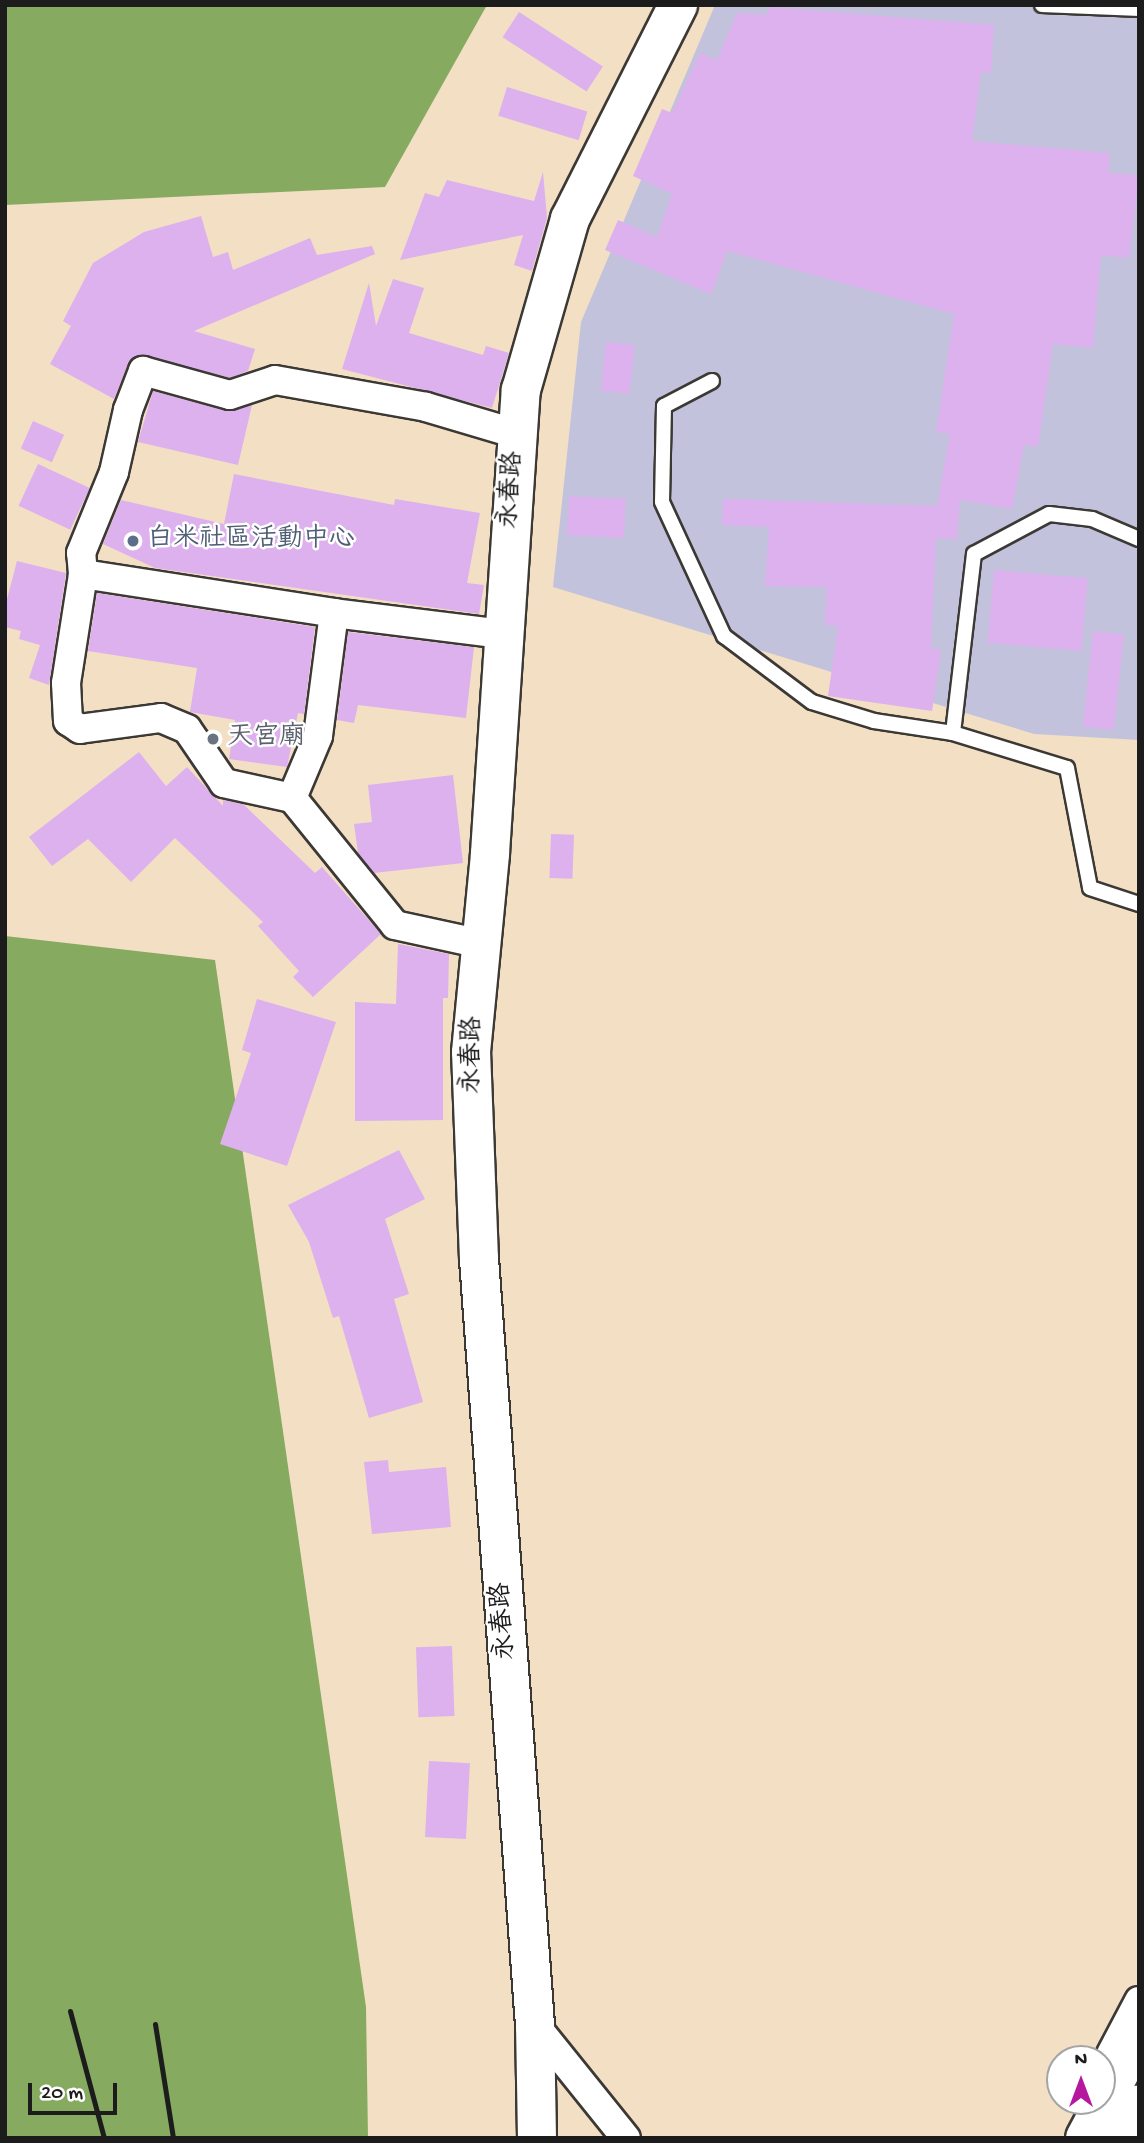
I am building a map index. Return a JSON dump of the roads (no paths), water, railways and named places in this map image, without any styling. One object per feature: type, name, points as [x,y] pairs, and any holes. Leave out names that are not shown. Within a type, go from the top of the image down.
[{"type":"street","name":"永春路","points":[[537,2138],[534,2025],[479,1258],[471,1052],[482,944],[521,390],[570,219],[678,5]]},
{"type":"street","points":[[482,944],[395,925],[292,799],[224,783],[187,729],[161,718],[80,729],[68,721],[66,683],[83,574],[81,553],[114,472],[128,410],[143,371],[230,395],[275,380],[426,407],[517,434]]},
{"type":"street","points":[[83,574],[334,613],[503,634]]},
{"type":"street","points":[[292,799],[318,736],[334,613]]},
{"type":"street","points":[[1116,2045],[1139,2001]]},
{"type":"street","points":[[534,2025],[626,2138]]},
{"type":"street","points":[[1085,2138],[1139,2037]]},
{"type":"street","points":[[1121,2138],[1139,2104]]},
{"type":"street","points":[[1068,2138],[1080,2115]]},
{"type":"lane","points":[[1042,5],[1139,9]]},
{"type":"lane","points":[[712,381],[664,406],[662,502],[724,636],[812,702],[874,721],[953,733],[1067,768],[1090,888],[1139,904]]},
{"type":"lane","points":[[953,733],[974,554],[1049,514],[1092,519],[1139,539]]},
{"type":"railway","points":[[70,2011],[104,2138]]},
{"type":"railway","points":[[155,2024],[173,2138]]},
{"type":"place","name":"白米社區活動中心","points":[[133,541]]},
{"type":"place","name":"天宮廟","points":[[213,739]]}]
